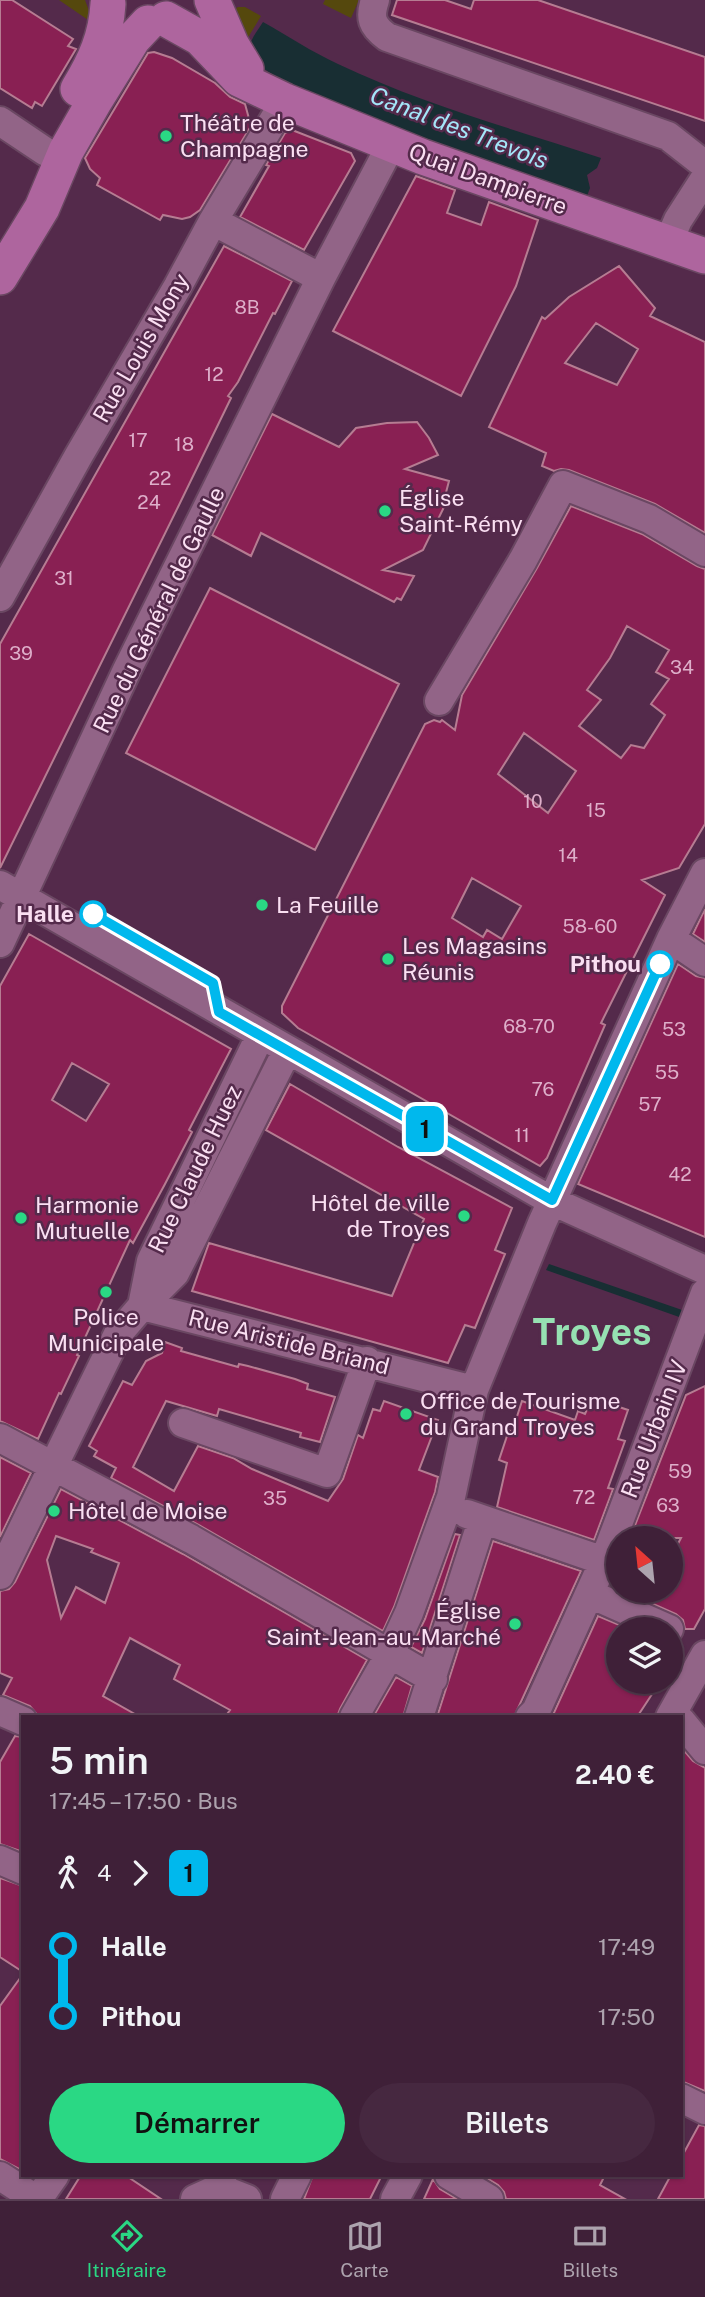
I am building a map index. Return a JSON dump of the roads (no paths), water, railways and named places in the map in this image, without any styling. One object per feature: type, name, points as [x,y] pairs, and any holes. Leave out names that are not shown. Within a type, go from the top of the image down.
[{"type":"main road","name":"Quai Dampierre","points":[[212,0],[231,44],[245,68],[279,98]]},
{"type":"main road","name":"Quai Dampierre","points":[[107,2],[126,18],[167,14],[200,38],[239,79],[279,98],[391,145],[705,256]]},
{"type":"main road","points":[[0,235],[72,99],[97,58],[107,26],[107,2]]},
{"type":"main road","points":[[0,277],[42,208],[66,151],[133,39],[167,14]]},
{"type":"street","points":[[374,4],[371,19],[376,29],[387,37],[668,136],[705,164]]},
{"type":"street","name":"Rue Louis Mony","points":[[0,597],[213,221],[279,98]]},
{"type":"street","points":[[0,121],[46,152]]},
{"type":"street","name":"Rue du Général de Gaulle","points":[[0,943],[11,891],[127,670],[321,278],[391,145]]},
{"type":"street","points":[[668,243],[678,220],[705,178]]},
{"type":"street","points":[[213,221],[321,278]]},
{"type":"street","points":[[439,701],[523,560],[563,485],[649,519],[705,552]]},
{"type":"street","points":[[355,1715],[409,1614],[448,1506],[474,1390],[552,1200],[671,939],[705,873]]},
{"type":"street","points":[[11,891],[260,1036],[552,1200],[705,1270]]},
{"type":"street","points":[[671,939],[705,962]]},
{"type":"street","name":"Rue Claude Huez","points":[[142,1306],[151,1262],[260,1036]]},
{"type":"street","name":"Rue Claude Huez","points":[[0,1575],[118,1334],[175,1273],[287,1051]]},
{"type":"street","name":"Rue Urbain IV","points":[[532,1715],[604,1561],[705,1293]]},
{"type":"street","name":"Rue Aristide Briand","points":[[142,1306],[474,1390]]},
{"type":"street","points":[[183,1423],[327,1472],[367,1361]]},
{"type":"street","points":[[0,1438],[191,1539],[433,1679]]},
{"type":"street","points":[[448,1506],[482,1521],[604,1561]]},
{"type":"street","points":[[420,1715],[482,1521]]},
{"type":"street","points":[[590,1594],[640,1617]]},
{"type":"street","points":[[683,1636],[705,1646]]},
{"type":"street","points":[[676,1715],[705,1655]]},
{"type":"street","points":[[0,1711],[21,1720]]},
{"type":"street","points":[[683,1726],[705,1750]]},
{"type":"street","points":[[0,1860],[21,1869]]},
{"type":"street","points":[[683,2099],[705,2110]]},
{"type":"street","points":[[0,2176],[37,2199],[54,2177]]},
{"type":"street","points":[[285,2199],[296,2177]]},
{"type":"street","points":[[395,2199],[407,2177]]},
{"type":"street","points":[[452,2177],[489,2199]]},
{"type":"street","points":[[215,2190],[247,2199]]},
{"type":"water","name":"Canal des Trevois","points":[[263,22],[328,59],[402,91],[601,158],[597,168],[587,175],[590,188],[587,196],[405,133],[302,90],[267,71],[251,55],[251,42]]},
{"type":"water","points":[[549,1264],[685,1311],[682,1318],[546,1270]]},
{"type":"place","name":"Théâtre de Champagne","points":[[166,136]]},
{"type":"place","name":"Église Saint-Rémy","points":[[385,511]]},
{"type":"place","name":"La Feuille","points":[[262,905]]},
{"type":"place","name":"Halle","points":[[93,914]]},
{"type":"place","name":"Les Magasins Réunis","points":[[388,959]]},
{"type":"place","name":"Pithou","points":[[660,964]]},
{"type":"place","name":"Hôtel de ville de Troyes","points":[[464,1216]]},
{"type":"place","name":"Harmonie Mutuelle","points":[[21,1218]]},
{"type":"place","name":"Police Municipale","points":[[106,1292]]},
{"type":"place","name":"Office de Tourisme du Grand Troyes","points":[[406,1414]]},
{"type":"place","name":"Hôtel de Moise","points":[[54,1511]]},
{"type":"place","name":"Église Saint-Jean-au-Marché","points":[[515,1624]]},
{"type":"district","name":"Troyes","points":[[592,1332]]}]
